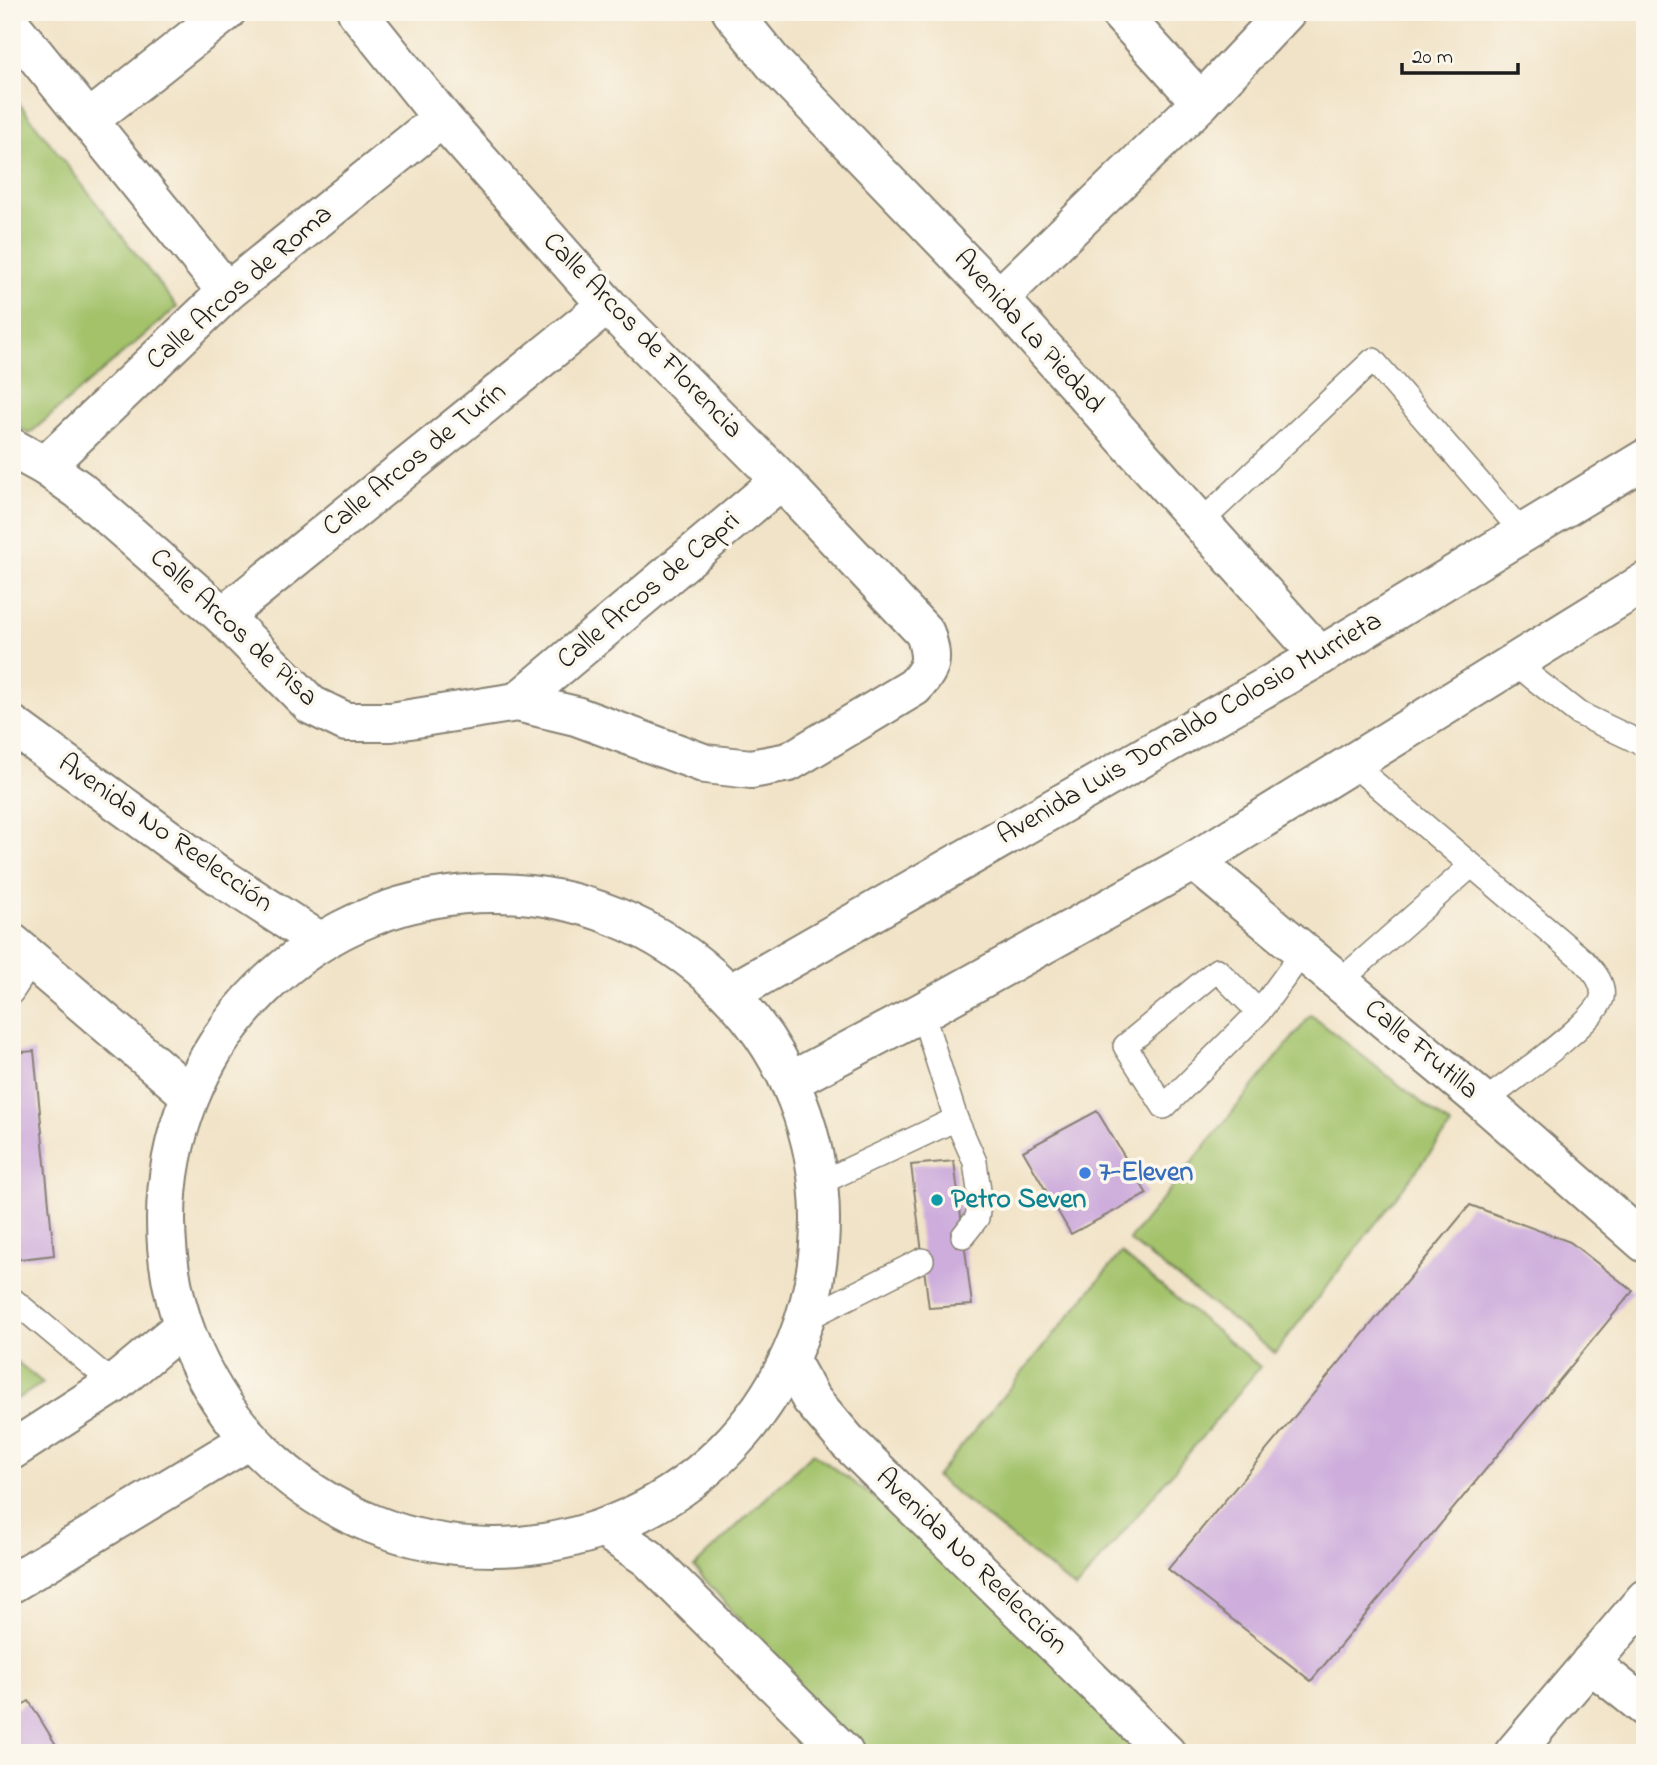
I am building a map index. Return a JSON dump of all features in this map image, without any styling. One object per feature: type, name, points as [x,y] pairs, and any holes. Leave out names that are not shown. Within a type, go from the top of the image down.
[{"type":"street","points":[[89,120],[226,12]]},
{"type":"street","name":"Calle Arcos de Florencia","points":[[357,12],[442,118],[607,305],[781,480],[925,633],[932,653]]},
{"type":"street","name":"Avenida La Piedad","points":[[732,12],[775,65],[999,298],[1320,656]]},
{"type":"street","points":[[1119,12],[1201,102]]},
{"type":"street","points":[[999,298],[1201,102],[1286,12]]},
{"type":"street","points":[[12,26],[227,292]]},
{"type":"street","name":"Calle Arcos de Roma","points":[[45,466],[227,292],[442,118]]},
{"type":"street","name":"Calle Arcos de Turín","points":[[223,615],[607,305]]},
{"type":"street","name":"Calle Arcos de Pisa","points":[[12,448],[45,466],[79,490],[223,615],[311,705],[346,722],[391,722],[517,702],[576,716],[706,764],[751,769],[789,762],[914,687],[928,673],[932,653]]},
{"type":"street","name":"Avenida Luis Donaldo Colosio Murrieta","points":[[731,993],[1320,656],[1645,459]]},
{"type":"street","name":"Calle Arcos de Capri","points":[[517,702],[781,480]]},
{"type":"street","points":[[791,1081],[922,1012],[1194,861],[1350,762],[1645,582]]},
{"type":"street","name":"Avenida No Reelección","points":[[12,725],[222,878],[319,941]]},
{"type":"street","name":"Calle Frutilla","points":[[1194,861],[1483,1102],[1645,1243]]},
{"type":"street","points":[[489,892],[578,903],[661,938],[731,993],[791,1081],[810,1131],[820,1183],[821,1252],[806,1319],[790,1361],[756,1416],[713,1464],[661,1501],[603,1528],[527,1545],[450,1544],[376,1526],[308,1490],[249,1440],[222,1405],[199,1367],[182,1327],[165,1250],[167,1170],[189,1094],[221,1034],[265,983],[319,941],[401,905],[489,892]]},
{"type":"street","points":[[23,951],[189,1094]]},
{"type":"street","points":[[12,1450],[114,1384],[182,1327]]},
{"type":"street","name":"Avenida No Reelección","points":[[790,1361],[811,1399],[847,1441],[1166,1753]]},
{"type":"street","points":[[12,1583],[249,1440]]},
{"type":"street","points":[[603,1528],[648,1558],[844,1753]]},
{"type":"street","points":[[1514,1753],[1645,1599]]},
{"type":"street","points":[[1590,1663],[1645,1707]]},
{"type":"lane","points":[[1200,523],[1373,360],[1523,533]]},
{"type":"lane","points":[[1513,662],[1578,713],[1639,742],[1645,742]]},
{"type":"lane","points":[[1350,762],[1583,960],[1600,979],[1602,998],[1587,1021],[1483,1102]]},
{"type":"lane","points":[[1339,982],[1472,866]]},
{"type":"lane","points":[[12,992],[23,951]]},
{"type":"lane","points":[[1259,1012],[1217,970],[1125,1046],[1164,1107],[1259,1012],[1303,952]]},
{"type":"lane","points":[[922,1012],[956,1119],[975,1162],[980,1198],[977,1218],[964,1236]]},
{"type":"lane","points":[[820,1183],[956,1119]]},
{"type":"lane","points":[[806,1319],[922,1260]]},
{"type":"lane","points":[[12,1299],[114,1384]]},
{"type":"green space","points":[[12,94],[177,307],[29,434],[12,423]]},
{"type":"green space","points":[[1311,1015],[1451,1126],[1275,1353],[1129,1240]]},
{"type":"green space","points":[[1121,1253],[1260,1367],[1076,1589],[936,1477]]},
{"type":"green space","points":[[12,1358],[43,1383],[12,1402]]},
{"type":"green space","points":[[813,1453],[993,1584],[1168,1753],[855,1753],[694,1567]]},
{"type":"building","points":[[34,1051],[54,1255],[12,1260],[12,1053]]},
{"type":"building","name":"7-Eleven","points":[[1097,1111],[1147,1194],[1071,1234],[1023,1151]]},
{"type":"building","name":"Petro Seven","points":[[954,1161],[972,1305],[929,1308],[911,1165]]},
{"type":"building","points":[[1470,1205],[1570,1242],[1633,1291],[1311,1681],[1168,1569]]},
{"type":"building","points":[[29,1701],[61,1753],[12,1753],[12,1711]]},
{"type":"place","name":"7-Eleven","points":[[1085,1173]]},
{"type":"place","name":"Petro Seven","points":[[937,1200]]}]
